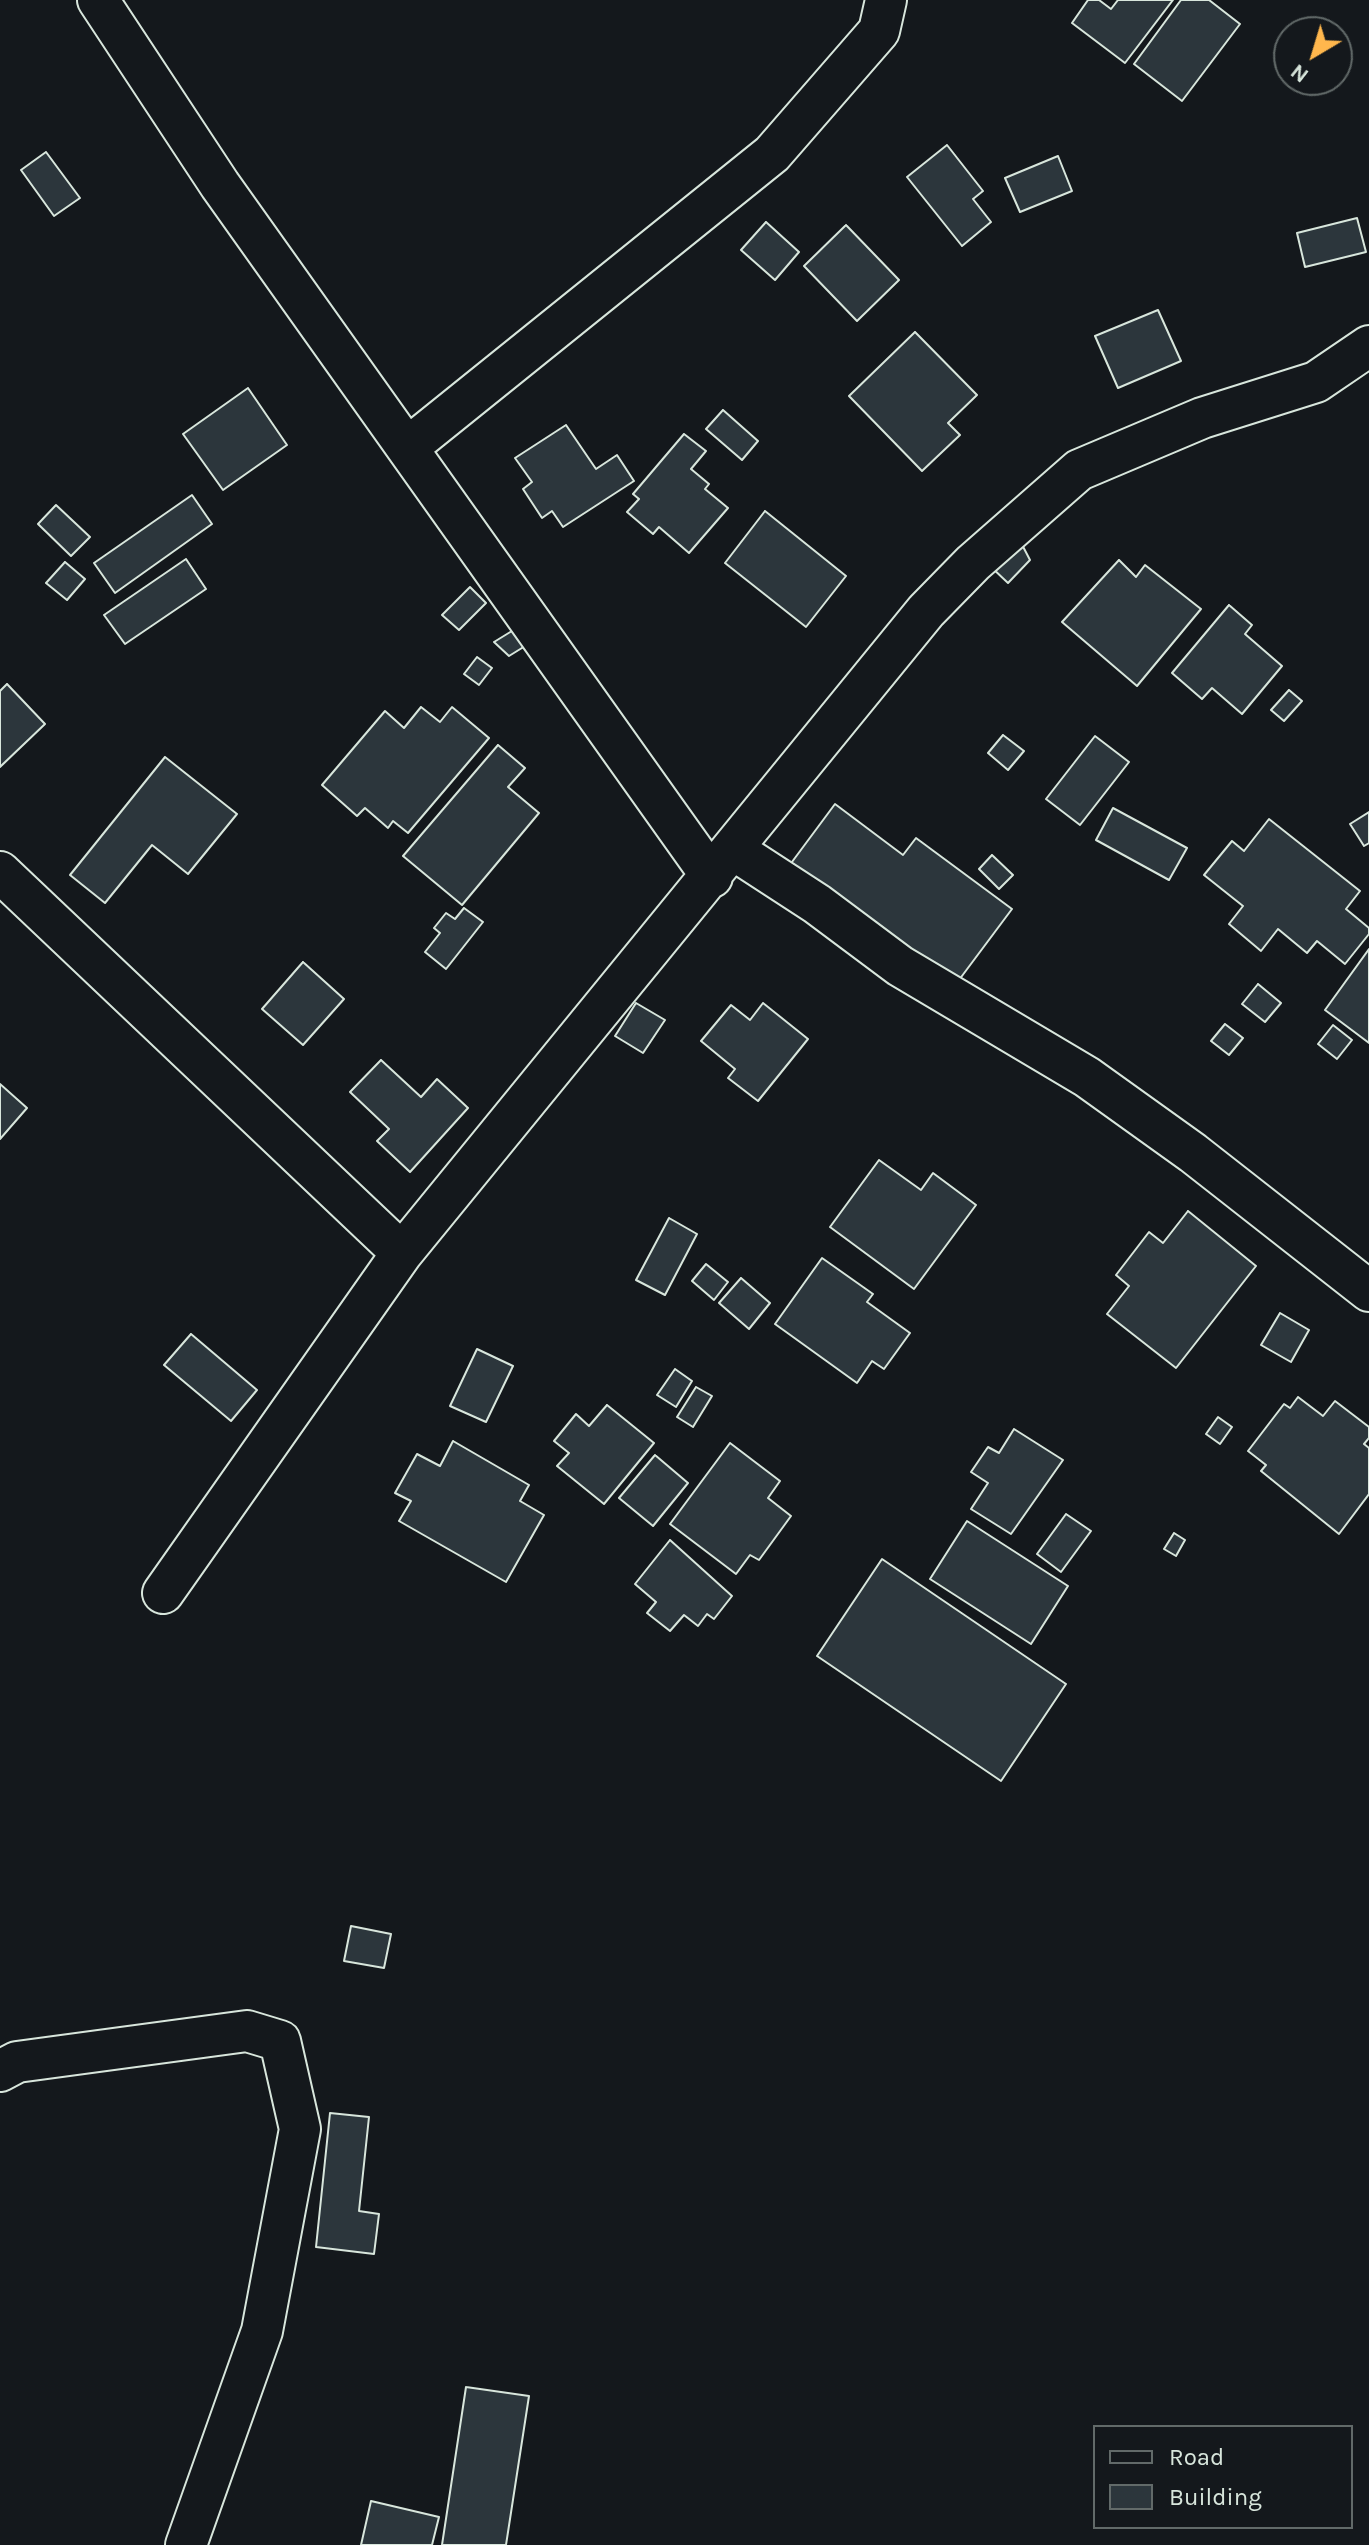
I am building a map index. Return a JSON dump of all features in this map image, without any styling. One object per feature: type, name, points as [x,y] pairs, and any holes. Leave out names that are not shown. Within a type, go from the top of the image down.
[{"type":"street","points":[[98,0],[220,185],[407,448],[723,864],[817,904],[900,966],[1087,1077],[1193,1153],[1369,1291]]},
{"type":"street","points":[[407,448],[772,154],[879,31],[886,0]]},
{"type":"street","points":[[163,1593],[402,1253],[723,864],[926,611],[973,563],[1079,470],[1202,418],[1316,382],[1369,346]]},
{"type":"street","points":[[0,872],[402,1253]]},
{"type":"street","points":[[0,2071],[17,2062],[247,2031],[280,2041],[300,2129],[262,2331],[186,2545]]},
{"type":"building","points":[[1088,0],[1099,0],[1111,9],[1118,0],[1173,0],[1125,63],[1072,23]]},
{"type":"building","points":[[1181,0],[1209,0],[1240,24],[1182,101],[1134,64]]},
{"type":"building","points":[[947,145],[983,191],[973,199],[991,222],[962,246],[907,177]]},
{"type":"building","points":[[46,152],[80,198],[54,216],[21,170]]},
{"type":"building","points":[[1058,156],[1072,191],[1020,212],[1005,178]]},
{"type":"building","points":[[1357,218],[1366,252],[1305,267],[1297,233]]},
{"type":"building","points":[[766,222],[799,252],[775,280],[741,250]]},
{"type":"building","points":[[846,225],[899,280],[857,321],[804,266]]},
{"type":"building","points":[[1158,310],[1181,361],[1118,388],[1095,336]]},
{"type":"building","points":[[915,332],[977,395],[948,423],[960,435],[922,471],[849,396]]},
{"type":"building","points":[[248,388],[287,445],[223,490],[183,434]]},
{"type":"building","points":[[723,410],[758,441],[742,460],[706,429]]},
{"type":"building","points":[[566,425],[596,469],[617,455],[634,481],[563,527],[552,511],[542,518],[523,489],[532,482],[515,458]]},
{"type":"building","points":[[684,434],[706,451],[691,469],[709,484],[705,489],[728,508],[689,553],[659,527],[653,534],[627,512],[639,499],[633,494]]},
{"type":"building","points":[[192,495],[212,524],[115,593],[94,563]]},
{"type":"building","points":[[56,505],[90,537],[71,556],[38,524]]},
{"type":"building","points":[[765,511],[846,576],[806,627],[725,563]]},
{"type":"building","points":[[1017,535],[1030,560],[1008,583],[989,565]]},
{"type":"building","points":[[186,559],[206,589],[125,644],[104,615]]},
{"type":"building","points":[[1119,560],[1136,577],[1145,565],[1201,609],[1137,686],[1062,622]]},
{"type":"building","points":[[65,562],[85,579],[67,600],[46,583]]},
{"type":"building","points":[[470,587],[486,603],[459,630],[442,615]]},
{"type":"building","points":[[1229,605],[1252,625],[1245,634],[1282,666],[1242,714],[1212,688],[1202,699],[1172,673]]},
{"type":"building","points":[[520,626],[530,643],[509,656],[494,642]]},
{"type":"building","points":[[477,657],[492,668],[479,685],[464,674]]},
{"type":"building","points":[[7,684],[45,724],[0,767],[0,691]]},
{"type":"building","points":[[1289,690],[1302,701],[1284,721],[1271,710]]},
{"type":"building","points":[[421,707],[440,722],[452,707],[489,738],[408,833],[393,821],[388,828],[365,808],[357,816],[322,785],[385,711],[404,728]]},
{"type":"building","points":[[1003,735],[1024,751],[1008,770],[988,753]]},
{"type":"building","points":[[1095,736],[1129,762],[1080,825],[1046,799]]},
{"type":"building","points":[[498,745],[525,768],[508,787],[539,813],[462,905],[403,856]]},
{"type":"building","points":[[165,757],[237,814],[188,874],[152,845],[105,903],[70,875]]},
{"type":"building","points":[[835,804],[903,855],[916,838],[1012,909],[950,992],[786,870]]},
{"type":"building","points":[[1113,808],[1187,848],[1169,880],[1096,840]]},
{"type":"building","points":[[1369,812],[1369,843],[1364,846],[1350,824]]},
{"type":"building","points":[[1269,819],[1360,891],[1346,909],[1369,928],[1369,934],[1345,964],[1317,941],[1307,953],[1278,929],[1261,951],[1229,924],[1243,906],[1204,875],[1232,841],[1244,851]]},
{"type":"building","points":[[992,855],[1013,875],[999,889],[979,869]]},
{"type":"building","points":[[464,908],[483,922],[446,969],[425,952],[440,933],[434,928],[446,913],[455,919]]},
{"type":"building","points":[[1369,949],[1369,1043],[1325,1010]]},
{"type":"building","points":[[303,962],[344,999],[303,1045],[262,1009]]},
{"type":"building","points":[[1258,984],[1281,1003],[1265,1022],[1242,1004]]},
{"type":"building","points":[[636,1003],[665,1020],[643,1053],[615,1036]]},
{"type":"building","points":[[763,1003],[808,1039],[758,1101],[728,1078],[735,1069],[701,1041],[731,1005],[750,1020]]},
{"type":"building","points":[[1225,1024],[1243,1038],[1229,1055],[1211,1041]]},
{"type":"building","points":[[1333,1025],[1352,1040],[1337,1059],[1318,1044]]},
{"type":"building","points":[[381,1060],[421,1097],[437,1079],[468,1108],[410,1172],[377,1141],[389,1129],[350,1092]]},
{"type":"building","points":[[0,1084],[27,1108],[0,1139]]},
{"type":"building","points":[[879,1160],[921,1190],[933,1173],[976,1205],[914,1289],[830,1227]]},
{"type":"building","points":[[1188,1211],[1256,1266],[1176,1368],[1107,1314],[1129,1286],[1116,1275],[1149,1232],[1163,1243]]},
{"type":"building","points":[[669,1218],[697,1234],[665,1295],[636,1280]]},
{"type":"building","points":[[822,1258],[873,1294],[867,1302],[910,1333],[884,1369],[872,1361],[857,1383],[775,1324]]},
{"type":"building","points":[[706,1264],[728,1282],[714,1300],[692,1281]]},
{"type":"building","points":[[741,1278],[770,1303],[749,1329],[719,1303]]},
{"type":"building","points":[[1280,1313],[1309,1330],[1291,1362],[1261,1345]]},
{"type":"building","points":[[191,1334],[257,1390],[231,1421],[164,1365]]},
{"type":"building","points":[[477,1349],[513,1366],[486,1422],[450,1406]]},
{"type":"building","points":[[675,1369],[692,1381],[676,1407],[657,1395]]},
{"type":"building","points":[[696,1387],[712,1396],[693,1427],[677,1417]]},
{"type":"building","points":[[1298,1397],[1323,1416],[1335,1401],[1369,1427],[1369,1438],[1364,1444],[1369,1448],[1369,1494],[1339,1534],[1261,1471],[1266,1465],[1248,1451],[1284,1404],[1290,1408]]},
{"type":"building","points":[[607,1405],[654,1443],[604,1504],[557,1466],[569,1453],[554,1441],[576,1414],[589,1426]]},
{"type":"building","points":[[1218,1417],[1232,1427],[1220,1444],[1206,1434]]},
{"type":"building","points":[[1014,1429],[1063,1460],[1011,1534],[971,1509],[988,1483],[971,1472],[988,1447],[999,1453]]},
{"type":"building","points":[[453,1441],[529,1485],[520,1501],[544,1515],[506,1582],[399,1521],[411,1501],[395,1493],[417,1454],[440,1466]]},
{"type":"building","points":[[730,1443],[780,1481],[768,1498],[791,1516],[759,1560],[750,1555],[736,1574],[670,1524]]},
{"type":"building","points":[[655,1455],[688,1483],[653,1526],[619,1498]]},
{"type":"building","points":[[1066,1514],[1091,1531],[1061,1572],[1037,1554]]},
{"type":"building","points":[[967,1521],[1068,1586],[1031,1644],[930,1579]]},
{"type":"building","points":[[1174,1533],[1185,1540],[1176,1556],[1164,1549]]},
{"type":"building","points":[[670,1540],[732,1596],[714,1619],[707,1614],[698,1626],[684,1615],[670,1631],[647,1613],[656,1602],[635,1584]]},
{"type":"building","points":[[882,1559],[1066,1684],[1001,1781],[817,1656]]},
{"type":"building","points":[[351,1926],[391,1934],[384,1968],[344,1961]]},
{"type":"building","points":[[330,2113],[369,2117],[359,2211],[379,2214],[374,2254],[316,2247]]},
{"type":"building","points":[[466,2387],[529,2396],[506,2545],[442,2545]]},
{"type":"building","points":[[371,2501],[439,2517],[432,2545],[361,2545]]}]
